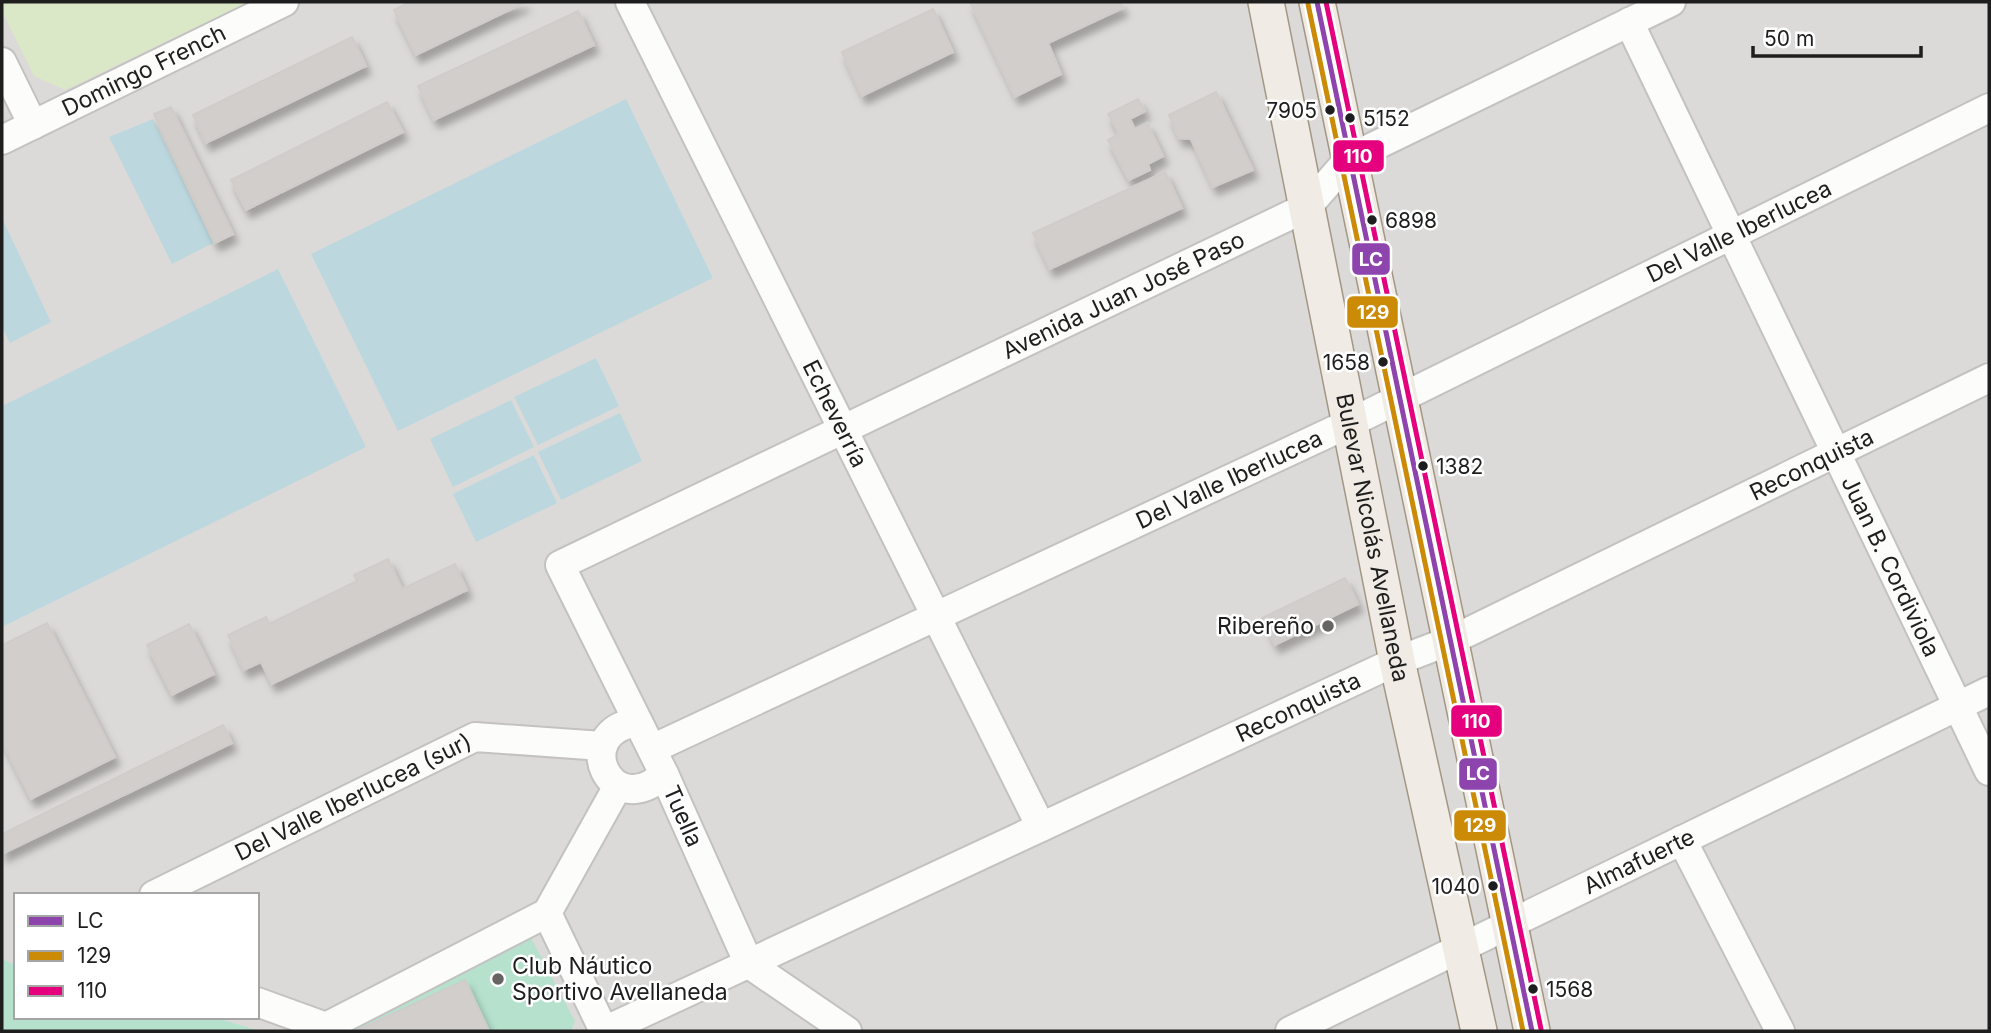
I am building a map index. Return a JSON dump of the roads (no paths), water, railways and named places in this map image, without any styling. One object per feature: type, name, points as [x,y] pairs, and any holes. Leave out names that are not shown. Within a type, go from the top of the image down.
[{"type":"main road","name":"Bulevar Nicolás Avellaneda","points":[[1266,2],[1397,662],[1479,1031]]},
{"type":"main road","points":[[1317,2],[1402,397],[1532,1031]]},
{"type":"street","name":"Domingo French","points":[[2,140],[284,2]]},
{"type":"street","name":"Echeverría","points":[[630,2],[1041,827]]},
{"type":"street","name":"Avenida Juan José Paso","points":[[560,565],[1307,207],[1350,158],[1671,2]]},
{"type":"street","name":"Juan B. Cordiviola","points":[[1629,22],[1989,771]]},
{"type":"street","points":[[2,62],[33,125]]},
{"type":"street","name":"Del Valle Iberlucea","points":[[618,786],[634,791],[652,786],[658,762],[935,617],[1350,423],[1989,108]]},
{"type":"street","name":"Reconquista","points":[[604,1031],[1397,662],[1452,640],[1989,378]]},
{"type":"street","name":"Tuella","points":[[560,565],[658,762],[748,964]]},
{"type":"street","name":"Almafuerte","points":[[1290,1031],[1989,691]]},
{"type":"street","points":[[259,1003],[326,1027],[547,913],[618,786],[603,769],[602,746],[610,733],[623,724],[638,722]]},
{"type":"street","name":"Del Valle Iberlucea (sur)","points":[[158,893],[475,737],[602,746]]},
{"type":"street","points":[[1682,840],[1780,1031]]},
{"type":"street","points":[[547,913],[604,1031]]},
{"type":"street","points":[[748,964],[847,1031]]},
{"type":"water","points":[[626,99],[713,278],[398,431],[311,254]]},
{"type":"water","points":[[153,119],[213,243],[172,264],[109,137]]},
{"type":"water","points":[[2,218],[51,322],[10,343],[2,326]]},
{"type":"water","points":[[278,269],[366,447],[2,627],[2,406]]},
{"type":"water","points":[[596,358],[619,406],[538,445],[514,397]]},
{"type":"water","points":[[511,400],[534,447],[453,487],[430,439]]},
{"type":"water","points":[[620,413],[642,461],[561,500],[538,452]]},
{"type":"water","points":[[534,455],[557,503],[476,542],[453,494]]},
{"type":"place","name":"7905","points":[[1330,110]]},
{"type":"place","name":"5152","points":[[1350,118]]},
{"type":"place","name":"6898","points":[[1372,220]]},
{"type":"place","name":"1658","points":[[1383,362]]},
{"type":"place","name":"1382","points":[[1423,466]]},
{"type":"place","name":"Ribereño","points":[[1328,626]]},
{"type":"place","name":"1040","points":[[1493,886]]},
{"type":"place","name":"Club Náutico Sportivo Avellaneda","points":[[498,979]]},
{"type":"place","name":"1568","points":[[1533,989]]}]
